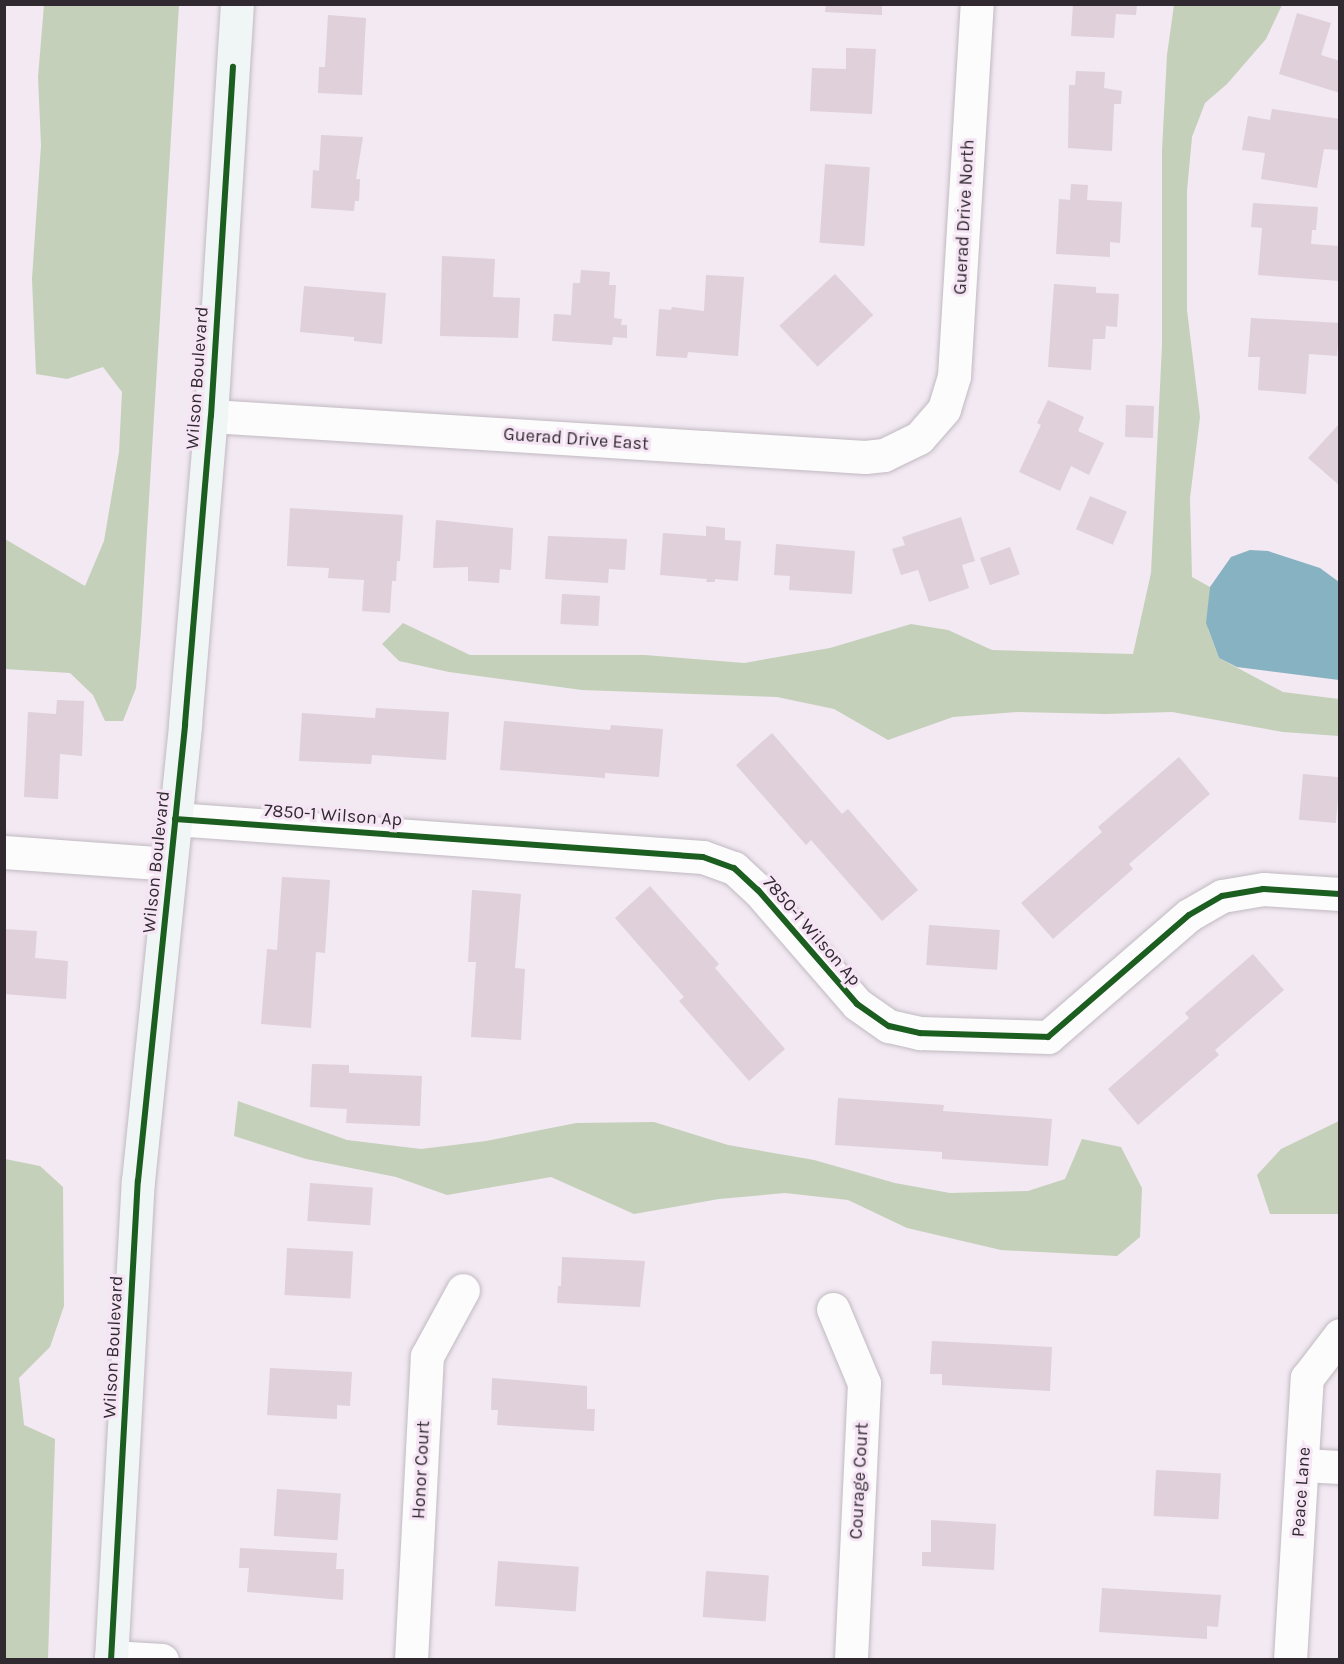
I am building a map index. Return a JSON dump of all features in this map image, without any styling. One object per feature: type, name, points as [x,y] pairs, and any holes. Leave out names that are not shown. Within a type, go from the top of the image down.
[{"type":"main road","name":"Wilson Boulevard","points":[[111,1658],[138,1181],[175,819],[211,416],[237,4]]},
{"type":"street","name":"Guerad Drive North","points":[[933,425],[944,409],[954,376],[977,4]]},
{"type":"street","name":"Guerad Drive East","points":[[211,416],[865,457],[884,455],[919,438],[933,425]]},
{"type":"street","name":"7850-1 Wilson Ap","points":[[175,819],[703,857],[734,868],[758,890],[857,1004],[889,1026],[920,1034],[1048,1037],[1189,915],[1222,896],[1263,889],[1340,894]]},
{"type":"street","points":[[4,852],[170,864]]},
{"type":"street","name":"Honor Court","points":[[411,1659],[427,1356],[463,1290]]},
{"type":"street","name":"Courage Court","points":[[833,1309],[864,1383],[851,1659]]},
{"type":"street","name":"Peace Lane","points":[[1290,1659],[1307,1378],[1340,1335]]},
{"type":"street","points":[[1302,1464],[1340,1467]]},
{"type":"street","points":[[111,1658],[162,1659]]},
{"type":"green space","points":[[44,5],[179,5],[141,631],[136,688],[123,721],[105,721],[93,695],[70,673],[5,669],[5,539],[85,586],[104,541],[119,452],[122,392],[103,367],[67,379],[36,374],[32,279],[41,145],[38,77]]},
{"type":"green space","points":[[1174,5],[1282,5],[1266,39],[1227,84],[1205,103],[1192,137],[1187,191],[1187,310],[1200,417],[1190,498],[1192,577],[1210,587],[1208,629],[1219,658],[1283,692],[1339,699],[1339,736],[1283,732],[1172,712],[1106,714],[1017,712],[953,717],[888,740],[834,709],[777,697],[582,690],[449,672],[399,661],[382,644],[403,623],[470,655],[645,655],[744,663],[830,648],[911,624],[948,630],[992,650],[1133,654],[1151,573],[1162,345],[1162,150],[1167,55]]},
{"type":"green space","points":[[238,1101],[347,1140],[421,1149],[486,1141],[576,1123],[654,1122],[728,1145],[814,1160],[895,1183],[950,1193],[1028,1191],[1065,1179],[1082,1139],[1121,1147],[1142,1188],[1140,1237],[1117,1256],[1001,1250],[907,1228],[848,1200],[785,1193],[719,1199],[634,1214],[551,1177],[447,1195],[396,1177],[306,1159],[234,1136]]},
{"type":"green space","points":[[1339,1121],[1339,1214],[1270,1214],[1257,1175],[1281,1149]]},
{"type":"green space","points":[[5,1159],[40,1166],[63,1187],[64,1306],[50,1347],[19,1378],[24,1425],[55,1439],[48,1659],[5,1659]]},
{"type":"water","points":[[1250,550],[1268,551],[1320,568],[1339,582],[1339,680],[1237,667],[1219,658],[1206,623],[1210,587],[1231,557]]},
{"type":"building","points":[[826,4],[882,4],[882,15],[825,12]]},
{"type":"building","points":[[1073,4],[1137,4],[1136,15],[1116,14],[1114,38],[1071,36]]},
{"type":"building","points":[[1297,13],[1331,23],[1321,55],[1340,61],[1340,93],[1279,74]]},
{"type":"building","points":[[328,15],[366,18],[362,95],[318,93],[319,67],[325,67]]},
{"type":"building","points":[[846,48],[876,49],[872,114],[810,111],[812,68],[846,69]]},
{"type":"building","points":[[1076,71],[1105,72],[1104,88],[1122,91],[1121,104],[1114,104],[1112,151],[1068,148],[1069,85],[1075,85]]},
{"type":"building","points":[[1272,109],[1340,119],[1338,150],[1324,149],[1317,188],[1261,179],[1265,153],[1242,150],[1248,116],[1270,120]]},
{"type":"building","points":[[321,135],[363,137],[356,179],[360,179],[359,201],[355,201],[354,211],[311,208],[313,170],[319,171]]},
{"type":"building","points":[[825,164],[870,167],[864,246],[819,243]]},
{"type":"building","points":[[1071,184],[1088,185],[1087,200],[1122,202],[1120,243],[1110,242],[1110,257],[1056,254],[1059,199],[1070,200]]},
{"type":"building","points":[[1253,203],[1318,207],[1316,230],[1312,230],[1311,244],[1340,246],[1340,281],[1258,275],[1262,228],[1251,227]]},
{"type":"building","points":[[442,256],[495,259],[493,297],[520,298],[518,338],[440,336]]},
{"type":"building","points":[[581,270],[610,272],[609,285],[616,285],[614,318],[622,319],[621,325],[627,325],[627,338],[613,337],[612,345],[552,341],[554,314],[571,315],[573,283],[580,283]]},
{"type":"building","points":[[835,274],[873,315],[818,367],[779,326]]},
{"type":"building","points":[[706,275],[744,277],[738,356],[688,352],[687,358],[656,356],[659,309],[671,310],[672,307],[704,311]]},
{"type":"building","points":[[1054,284],[1096,287],[1096,293],[1119,294],[1117,327],[1106,326],[1105,339],[1093,339],[1091,370],[1048,367]]},
{"type":"building","points":[[304,286],[386,293],[382,344],[354,341],[354,337],[300,332]]},
{"type":"building","points":[[1251,318],[1340,323],[1337,356],[1309,354],[1306,394],[1258,390],[1260,357],[1248,357]]},
{"type":"building","points":[[1048,400],[1084,417],[1078,431],[1104,443],[1089,475],[1071,466],[1060,491],[1019,472],[1041,425],[1037,423]]},
{"type":"building","points":[[1126,405],[1154,406],[1153,438],[1125,437]]},
{"type":"building","points":[[1340,423],[1340,486],[1308,458]]},
{"type":"building","points":[[1090,496],[1127,512],[1113,545],[1076,529]]},
{"type":"building","points":[[290,508],[403,515],[400,561],[397,561],[396,581],[392,581],[390,613],[362,611],[364,580],[328,578],[329,568],[287,566]]},
{"type":"building","points":[[961,517],[975,561],[962,565],[969,588],[929,602],[918,570],[901,575],[892,549],[905,545],[902,537]]},
{"type":"building","points":[[436,520],[513,528],[511,570],[500,569],[499,583],[468,581],[468,567],[433,568]]},
{"type":"building","points":[[706,526],[725,528],[725,540],[741,541],[738,581],[715,579],[715,582],[706,582],[707,579],[660,575],[663,533],[706,536]]},
{"type":"building","points":[[548,536],[627,539],[625,570],[609,569],[608,583],[545,579]]},
{"type":"building","points":[[776,544],[855,551],[852,594],[789,590],[790,576],[774,575]]},
{"type":"building","points":[[1010,547],[1020,574],[990,585],[980,558]]},
{"type":"building","points":[[562,594],[600,596],[598,626],[560,624]]},
{"type":"building","points":[[57,700],[84,701],[82,756],[60,754],[58,799],[24,797],[28,712],[56,714]]},
{"type":"building","points":[[376,708],[449,712],[446,760],[372,755],[371,764],[299,761],[302,713],[375,718]]},
{"type":"building","points":[[504,721],[610,730],[611,725],[663,729],[659,777],[605,773],[605,778],[500,770]]},
{"type":"building","points":[[772,733],[842,814],[848,809],[918,890],[882,921],[811,840],[806,845],[736,765]]},
{"type":"building","points":[[1179,757],[1210,794],[1129,864],[1133,869],[1053,939],[1021,903],[1102,832],[1098,827]]},
{"type":"building","points":[[1303,774],[1340,777],[1336,823],[1299,820]]},
{"type":"building","points":[[282,877],[330,880],[325,953],[316,952],[311,1028],[261,1024],[267,949],[277,950]]},
{"type":"building","points":[[650,886],[719,964],[715,968],[785,1049],[749,1081],[679,1001],[684,997],[615,918]]},
{"type":"building","points":[[472,890],[521,894],[515,968],[525,969],[521,1040],[471,1037],[476,962],[468,962]]},
{"type":"building","points":[[929,925],[1000,930],[997,970],[926,965]]},
{"type":"building","points":[[4,929],[37,931],[35,958],[68,961],[66,999],[4,994]]},
{"type":"building","points":[[1253,954],[1284,990],[1215,1050],[1219,1055],[1138,1125],[1108,1089],[1189,1018],[1185,1013]]},
{"type":"building","points":[[312,1064],[349,1065],[349,1073],[422,1076],[420,1126],[346,1123],[347,1109],[310,1107]]},
{"type":"building","points":[[838,1098],[944,1105],[943,1111],[1052,1119],[1048,1166],[942,1159],[942,1152],[835,1145]]},
{"type":"building","points":[[310,1183],[373,1187],[370,1225],[307,1221]]},
{"type":"building","points":[[287,1248],[353,1251],[350,1298],[285,1295]]},
{"type":"building","points":[[562,1257],[645,1261],[640,1307],[557,1303],[558,1286],[561,1286]]},
{"type":"building","points":[[932,1341],[1052,1347],[1050,1391],[942,1385],[942,1374],[930,1374]]},
{"type":"building","points":[[270,1368],[352,1372],[350,1406],[337,1405],[337,1419],[267,1415]]},
{"type":"building","points":[[492,1378],[587,1386],[587,1409],[595,1409],[594,1431],[497,1425],[498,1410],[491,1410]]},
{"type":"building","points":[[1156,1470],[1221,1473],[1219,1519],[1154,1516]]},
{"type":"building","points":[[277,1489],[341,1493],[338,1540],[274,1536]]},
{"type":"building","points":[[931,1520],[996,1524],[994,1570],[922,1566],[922,1552],[931,1552]]},
{"type":"building","points":[[240,1548],[337,1553],[336,1569],[344,1569],[343,1600],[247,1592],[249,1568],[239,1568]]},
{"type":"building","points":[[498,1561],[579,1567],[576,1612],[495,1606]]},
{"type":"building","points":[[706,1571],[769,1575],[766,1621],[703,1617]]},
{"type":"building","points":[[1102,1588],[1221,1595],[1218,1627],[1207,1626],[1207,1639],[1099,1632]]},
{"type":"cycle path","points":[[111,1660],[138,1181],[185,724],[211,416],[233,67]]},
{"type":"cycle path","points":[[175,819],[703,857],[734,868],[758,890],[857,1004],[889,1026],[920,1033],[1048,1037],[1189,915],[1222,896],[1263,889],[1340,894]]}]
